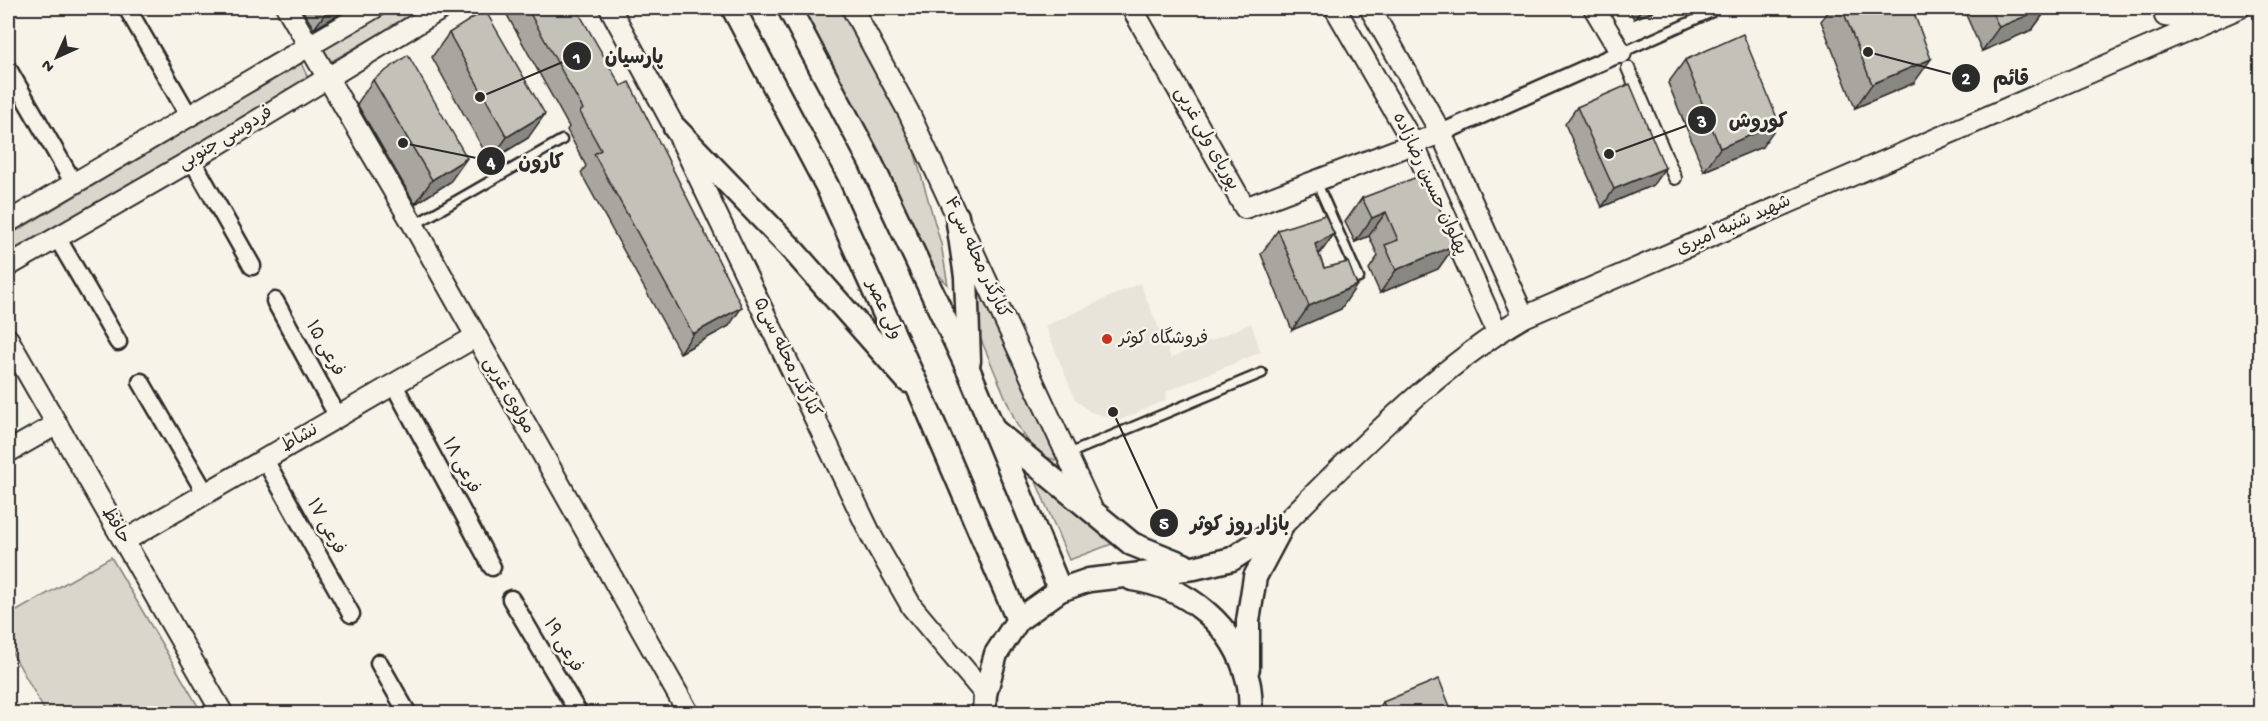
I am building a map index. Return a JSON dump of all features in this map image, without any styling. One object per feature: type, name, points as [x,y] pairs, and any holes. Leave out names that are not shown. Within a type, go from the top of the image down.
[{"type":"main road","name":"ولی عصر","points":[[733,8],[826,186],[923,399],[1018,620]]},
{"type":"main road","points":[[789,8],[870,161],[969,371],[1060,590]]},
{"type":"main road","points":[[675,128],[790,247],[923,399]]},
{"type":"main road","points":[[957,216],[966,277],[969,371]]},
{"type":"main road","points":[[992,428],[1132,544],[1158,557],[1194,568]]},
{"type":"main road","points":[[984,704],[996,654],[1018,620],[1060,590],[1089,580],[1194,568],[1232,559],[1281,527]]},
{"type":"main road","points":[[1251,714],[1248,681],[1248,621],[1255,577],[1281,527]]},
{"type":"main road","points":[[1119,577],[1154,582],[1187,597],[1215,619],[1236,648],[1248,681]]},
{"type":"street","points":[[127,8],[189,117]]},
{"type":"street","name":"مولوی غربی","points":[[287,8],[414,225],[475,338],[689,714]]},
{"type":"street","name":"فردوسی جنوبی","points":[[8,222],[374,8]]},
{"type":"street","name":"فردوسی جنوبی","points":[[8,266],[192,160],[443,8]]},
{"type":"street","name":"کنارگذر محله سی۵","points":[[610,8],[675,128],[873,539],[912,607],[984,704]]},
{"type":"street","name":"کنارگذر محله سی۴","points":[[852,8],[909,113],[1093,511]]},
{"type":"street","name":"پوریای ولی غربی","points":[[1132,8],[1245,208],[1441,133]]},
{"type":"street","name":"پهلوان حسین رضازاده","points":[[1335,8],[1413,143],[1497,332]]},
{"type":"street","name":"پهلوان حسین رضازاده","points":[[1370,8],[1441,133],[1524,317]]},
{"type":"street","points":[[1594,8],[1624,61],[1675,178]]},
{"type":"street","name":"شهید شنبه امیری","points":[[1281,527],[1424,391],[1497,332],[1524,317],[2172,36],[2197,13],[2239,8]]},
{"type":"street","points":[[2163,12],[2181,18],[2197,13]]},
{"type":"street","points":[[2163,12],[2172,36]]},
{"type":"street","points":[[1441,133],[1624,61]]},
{"type":"street","points":[[8,69],[73,182]]},
{"type":"street","points":[[192,160],[252,266]]},
{"type":"street","points":[[58,239],[118,342]]},
{"type":"street","name":"فرعی ۱۵","points":[[275,301],[338,417]]},
{"type":"street","name":"نشاط","points":[[124,541],[475,338]]},
{"type":"street","name":"حافظ","points":[[8,339],[223,714]]},
{"type":"street","points":[[141,382],[206,494]]},
{"type":"street","name":"فرعی ۱۸","points":[[394,385],[492,567]]},
{"type":"street","points":[[8,452],[57,424]]},
{"type":"street","name":"فرعی ۱۷","points":[[264,460],[351,614]]},
{"type":"street","name":"فرعی ۱۹","points":[[511,599],[579,714]]},
{"type":"street","points":[[379,663],[408,714]]},
{"type":"lane","points":[[1624,61],[1712,12]]},
{"type":"lane","points":[[414,225],[562,140]]},
{"type":"lane","points":[[1316,180],[1359,278]]},
{"type":"lane","points":[[1067,454],[1262,373]]},
{"type":"shaded area","points":[[389,8],[425,8],[330,62],[322,48]]},
{"type":"shaded area","points":[[803,8],[843,8],[910,137],[941,244],[948,285],[936,272],[868,132]]},
{"type":"shaded area","points":[[301,63],[309,80],[8,256],[8,236]]},
{"type":"shaded area","points":[[966,248],[1058,461],[1037,454],[1017,425],[977,330]]},
{"type":"shaded area","name":"فروشگاه کوثر","points":[[1140,283],[1171,358],[1251,323],[1261,352],[1167,391],[1166,400],[1120,420],[1090,412],[1075,399],[1045,326]]},
{"type":"shaded area","points":[[1035,479],[1112,544],[1069,560]]},
{"type":"shaded area","points":[[111,557],[202,713],[46,713],[8,645],[8,616]]},
{"type":"building","points":[[527,8],[576,8],[621,86],[629,82],[742,307],[693,334],[594,154],[601,150],[580,112],[583,109]]},
{"type":"building","points":[[1842,8],[1912,8],[1931,59],[1872,84]]},
{"type":"building","points":[[1990,8],[2046,8],[1999,27]]},
{"type":"building","points":[[485,10],[545,114],[507,137],[449,33]]},
{"type":"building","points":[[1743,34],[1779,123],[1720,148],[1685,60]]},
{"type":"building","points":[[408,55],[467,158],[432,180],[373,80]]},
{"type":"building","points":[[1630,84],[1665,168],[1614,189],[1577,107]]},
{"type":"building","points":[[1425,174],[1455,245],[1396,270],[1385,245],[1398,240],[1386,212],[1372,218],[1362,198]]},
{"type":"building","points":[[1325,215],[1334,234],[1315,244],[1324,268],[1348,262],[1357,285],[1309,306],[1278,230]]},
{"type":"building","points":[[1439,679],[1453,714],[1388,714],[1383,702]]},
{"type":"place","name":"قائم","points":[[1868,52]]},
{"type":"place","name":"پارسیان","points":[[480,97]]},
{"type":"place","name":"کارون","points":[[403,143]]},
{"type":"place","name":"کوروش","points":[[1609,154]]},
{"type":"place","name":"فروشگاه کوثر","points":[[1107,339]]},
{"type":"place","name":"بازار روز کوثر","points":[[1113,412]]}]
